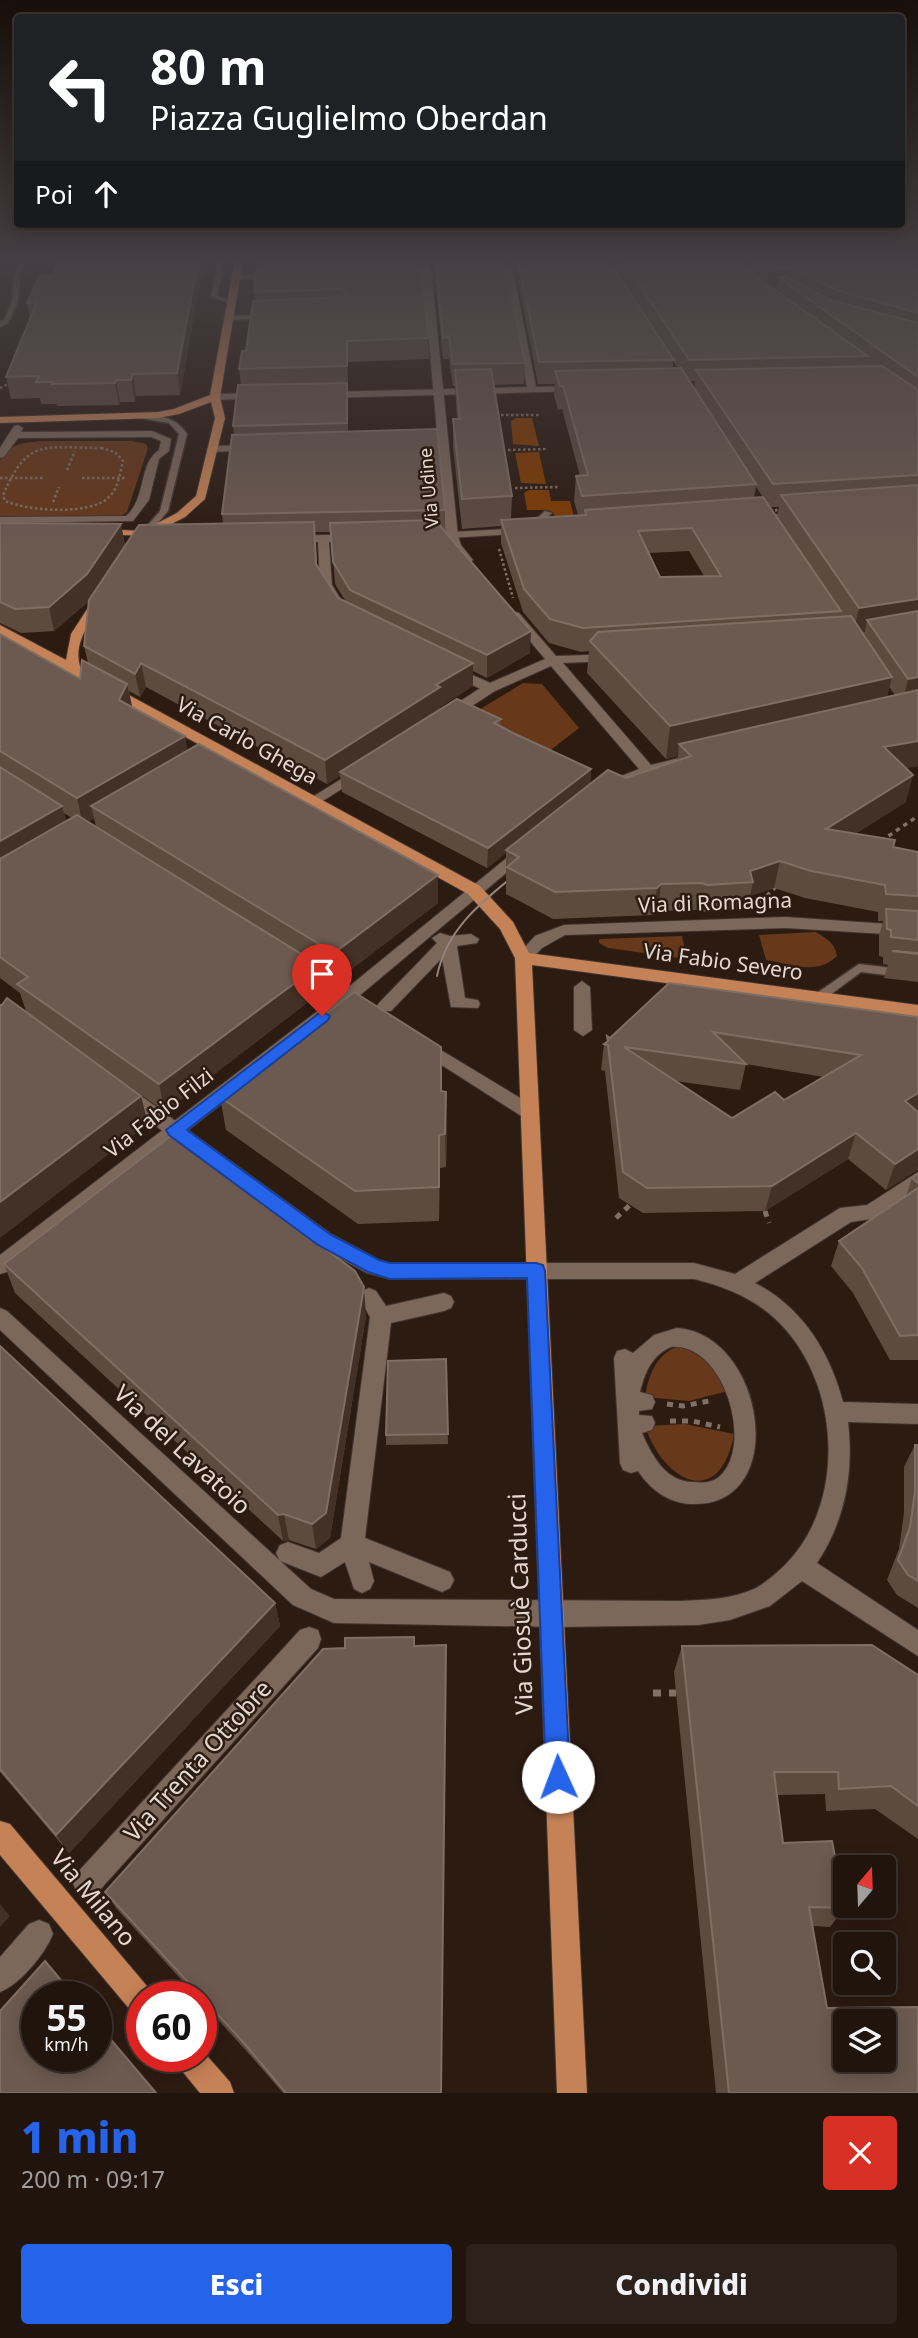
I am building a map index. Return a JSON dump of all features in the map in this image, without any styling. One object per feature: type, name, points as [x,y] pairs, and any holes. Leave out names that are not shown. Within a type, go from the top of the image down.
[{"type":"main road","points":[[132,548],[144,534],[181,514],[201,497],[220,418],[215,397],[222,358]]},
{"type":"main road","points":[[0,420],[142,416],[176,412],[215,397]]},
{"type":"main road","points":[[0,532],[144,534]]},
{"type":"main road","points":[[76,671],[72,663],[72,645],[104,593]]},
{"type":"main road","name":"Via Carlo Ghega","points":[[0,629],[474,890],[507,926],[523,958]]},
{"type":"main road","name":"Via Fabio Severo","points":[[523,958],[918,1011]]},
{"type":"main road","name":"Via Giosuè Carducci","points":[[523,958],[572,2093]]},
{"type":"main road","name":"Via Milano","points":[[0,1834],[126,1982]]},
{"type":"main road","points":[[201,2072],[219,2093]]},
{"type":"street","name":"Via Udine","points":[[436,358],[453,536],[455,546],[472,566]]},
{"type":"street","points":[[526,358],[532,390]]},
{"type":"street","points":[[319,395],[588,389]]},
{"type":"street","points":[[215,397],[279,396]]},
{"type":"street","points":[[152,434],[169,427]]},
{"type":"street","points":[[118,434],[131,428]]},
{"type":"street","points":[[0,520],[128,521],[137,514],[151,477],[155,455],[164,451],[166,439],[152,434],[81,438],[17,432],[1,449]]},
{"type":"street","points":[[430,443],[445,443]]},
{"type":"street","points":[[212,449],[270,447]]},
{"type":"street","points":[[139,478],[163,476]]},
{"type":"street","points":[[418,537],[553,529]]},
{"type":"street","points":[[144,534],[161,540]]},
{"type":"street","points":[[323,538],[326,585],[339,605]]},
{"type":"street","points":[[284,539],[364,538]]},
{"type":"street","points":[[510,603],[553,660],[648,769]]},
{"type":"street","points":[[434,724],[490,688],[553,660],[629,656]]},
{"type":"street","points":[[442,664],[490,688]]},
{"type":"street","points":[[202,763],[222,751]]},
{"type":"street","points":[[595,795],[621,779],[648,769],[701,757]]},
{"type":"street","points":[[313,801],[377,760]]},
{"type":"street","name":"Via Fabio Filzi","points":[[0,1266],[347,997],[534,843]]},
{"type":"street","name":"Via di Romagna","points":[[523,958],[543,937],[564,930],[811,921],[861,923],[918,932]]},
{"type":"street","points":[[292,963],[347,997],[385,1014],[442,939]]},
{"type":"street","points":[[442,939],[471,939]]},
{"type":"street","points":[[442,939],[457,1003],[472,1004]]},
{"type":"street","points":[[577,997],[583,1030]]},
{"type":"street","points":[[407,1035],[530,1112]]},
{"type":"street","points":[[107,1081],[324,1240],[349,1255],[390,1271],[694,1271],[738,1283],[780,1308],[800,1328],[820,1365],[836,1412],[841,1455],[833,1509],[802,1567],[764,1598],[724,1611],[551,1616]]},
{"type":"street","points":[[738,1283],[847,1214],[871,1212],[918,1180]]},
{"type":"street","points":[[362,1581],[352,1544],[375,1306],[444,1302]]},
{"type":"street","name":"Via del Lavatoio","points":[[0,1317],[302,1597],[334,1611],[551,1616]]},
{"type":"street","points":[[625,1358],[636,1413],[649,1467],[662,1482],[679,1492],[696,1496],[713,1493],[729,1481],[741,1460],[740,1432],[734,1378],[718,1357],[698,1342],[686,1338],[670,1338],[653,1345],[637,1365],[636,1413],[631,1463]]},
{"type":"street","points":[[836,1412],[918,1414]]},
{"type":"street","points":[[288,1553],[321,1565],[352,1544]]},
{"type":"street","points":[[352,1544],[442,1580]]},
{"type":"street","points":[[802,1567],[918,1644]]},
{"type":"street","name":"Via Trenta Ottobre","points":[[87,1883],[309,1639]]},
{"type":"street","points":[[0,1978],[39,1934]]},
{"type":"lane","points":[[142,416],[168,420],[178,425],[183,434],[164,511],[144,534]]},
{"type":"lane","points":[[540,530],[539,520],[548,513]]},
{"type":"lane","points":[[818,998],[869,961],[918,967]]},
{"type":"lane","points":[[859,968],[918,975]]},
{"type":"path","points":[[0,388],[12,383]]},
{"type":"path","points":[[501,415],[539,415]]},
{"type":"path","points":[[508,450],[548,449]]},
{"type":"path","points":[[108,450],[120,456],[123,461],[113,493],[106,500],[81,507],[13,506],[3,495],[11,478],[19,462],[37,451],[108,450]]},
{"type":"path","points":[[0,478],[44,478]]},
{"type":"path","points":[[82,478],[139,478]]},
{"type":"path","points":[[515,488],[558,487]]},
{"type":"path","points":[[776,509],[778,520]]},
{"type":"path","points":[[496,542],[510,603]]},
{"type":"path","points":[[874,847],[918,816]]},
{"type":"path","points":[[765,895],[786,877]]},
{"type":"path","points":[[616,1218],[630,1205]]},
{"type":"path","points":[[765,1212],[769,1223]]},
{"type":"path","points":[[636,1413],[734,1395]]},
{"type":"path","points":[[636,1413],[692,1421],[740,1432]]},
{"type":"path","points":[[653,1693],[676,1693]]},
{"type":"shaded area","points":[[516,418],[532,418],[539,446],[513,444],[511,421]]},
{"type":"shaded area","points":[[132,441],[146,444],[148,448],[127,512],[119,517],[0,519],[0,461],[3,455],[12,447],[23,443]]},
{"type":"shaded area","points":[[539,452],[546,484],[521,483],[515,453]]},
{"type":"shaded area","points":[[529,490],[549,490],[551,501],[570,501],[575,521],[556,522],[554,514],[544,510],[527,510],[524,493]]},
{"type":"shaded area","points":[[523,683],[542,684],[579,728],[538,760],[459,722]]},
{"type":"shaded area","points":[[816,932],[834,948],[837,956],[829,962],[821,966],[803,967],[766,960],[759,935]]},
{"type":"shaded area","points":[[682,936],[687,959],[608,948],[599,943],[599,939]]},
{"type":"shaded area","points":[[677,1347],[702,1357],[728,1391],[689,1401],[645,1397],[654,1367],[664,1355]]},
{"type":"shaded area","points":[[685,1424],[734,1434],[727,1458],[717,1473],[705,1480],[691,1480],[678,1474],[654,1446],[645,1426]]},
{"type":"building","points":[[14,358],[180,358],[177,373],[133,374],[131,380],[116,380],[115,383],[52,384],[53,382],[36,382],[39,376],[6,377]]},
{"type":"building","points":[[241,358],[347,358],[347,366],[239,369]]},
{"type":"building","points":[[452,358],[524,358],[525,363],[453,364]]},
{"type":"building","points":[[538,358],[672,358],[674,360],[539,362]]},
{"type":"building","points":[[687,358],[793,358],[689,360]]},
{"type":"building","points":[[891,358],[918,358],[918,377]]},
{"type":"building","points":[[882,366],[918,390],[918,475],[773,484],[696,370]]},
{"type":"building","points":[[681,368],[756,484],[582,496],[576,476],[588,475],[563,386],[560,386],[555,371]]},
{"type":"building","points":[[491,369],[512,496],[462,499],[453,419],[460,419],[455,370]]},
{"type":"building","points":[[347,383],[347,423],[233,426],[238,385]]},
{"type":"building","points":[[437,429],[445,510],[222,514],[232,435]]},
{"type":"building","points":[[918,485],[918,599],[859,608],[781,495]]},
{"type":"building","points":[[763,497],[841,611],[583,628],[550,619],[524,589],[501,520],[586,515],[585,510]],"holes":[[[692,528],[721,576],[660,577],[638,531]]]},
{"type":"building","points":[[435,520],[531,631],[487,655],[350,590],[333,562],[330,523]]},
{"type":"building","points":[[314,522],[316,564],[338,598],[473,663],[325,760],[141,663],[135,674],[84,646],[89,600],[139,525]]},
{"type":"building","points":[[0,523],[121,524],[87,574],[49,607],[15,609],[0,602]]},
{"type":"building","points":[[918,611],[918,677],[908,679],[867,620]]},
{"type":"building","points":[[851,616],[892,677],[670,726],[590,641],[598,632]]},
{"type":"building","points":[[0,634],[80,679],[82,660],[127,684],[119,700],[185,736],[77,798],[0,751]]},
{"type":"building","points":[[918,690],[918,741],[884,747],[913,775],[826,829],[895,840],[893,847],[918,852],[918,896],[886,894],[885,885],[811,871],[780,861],[750,871],[753,882],[661,884],[657,888],[555,892],[507,867],[519,857],[506,850],[608,770],[626,778],[691,756],[679,744]]},
{"type":"building","points":[[457,699],[501,719],[494,723],[513,733],[591,769],[488,848],[340,772]]},
{"type":"building","points":[[199,744],[438,875],[334,953],[91,806]]},
{"type":"building","points":[[0,767],[62,806],[0,841]]},
{"type":"building","points":[[77,815],[319,965],[159,1084],[17,984],[28,977],[0,957],[0,859]]},
{"type":"building","points":[[886,909],[918,911],[918,940],[891,937],[891,930],[887,929]]},
{"type":"building","points":[[669,983],[918,1017],[918,1093],[905,1101],[918,1112],[918,1149],[895,1164],[856,1133],[772,1186],[647,1188],[623,1172],[608,1045],[604,1044],[608,1041],[607,1036],[610,1038]],"holes":[[[713,1032],[861,1055],[784,1100],[775,1092],[732,1118],[624,1047],[746,1064]]]},
{"type":"building","points":[[354,992],[441,1047],[441,1091],[446,1092],[445,1134],[439,1135],[439,1187],[355,1191],[220,1097]]},
{"type":"building","points":[[7,998],[141,1096],[0,1202],[0,1005]]},
{"type":"building","points":[[172,1135],[355,1271],[364,1287],[326,1513],[312,1524],[284,1514],[278,1515],[4,1264]]},
{"type":"building","points":[[918,1188],[918,1335],[900,1336],[862,1268],[839,1241]]},
{"type":"building","points":[[0,1346],[275,1603],[56,1835],[0,1769]]},
{"type":"building","points":[[446,1359],[448,1434],[386,1435],[388,1361]]},
{"type":"building","points":[[915,1445],[918,1445],[918,1581],[908,1575],[898,1560],[910,1527],[915,1492]]},
{"type":"building","points":[[414,1637],[414,1646],[446,1645],[441,2093],[286,2093],[217,2014],[217,1981],[187,1981],[105,1892],[323,1649],[345,1648],[345,1638]]},
{"type":"building","points":[[872,1645],[918,1675],[918,1806],[891,1786],[839,1789],[838,1772],[774,1772],[783,1843],[832,1841],[835,1855],[833,1908],[809,1907],[827,2008],[918,2007],[918,2093],[729,2093],[682,1646]]},
{"type":"building","points":[[45,1961],[62,1981],[27,1981]]},
{"type":"building","points":[[21,1988],[21,2072],[112,2072],[112,2041],[126,2058],[126,2072],[138,2072],[156,2093],[0,2093],[0,2011]]},
{"type":"tram line","points":[[437,976],[449,943],[458,929],[481,904],[521,870]]},
{"type":"route","points":[[322,1016],[175,1130],[324,1240],[374,1267],[390,1271],[536,1271],[558,1777]]}]
